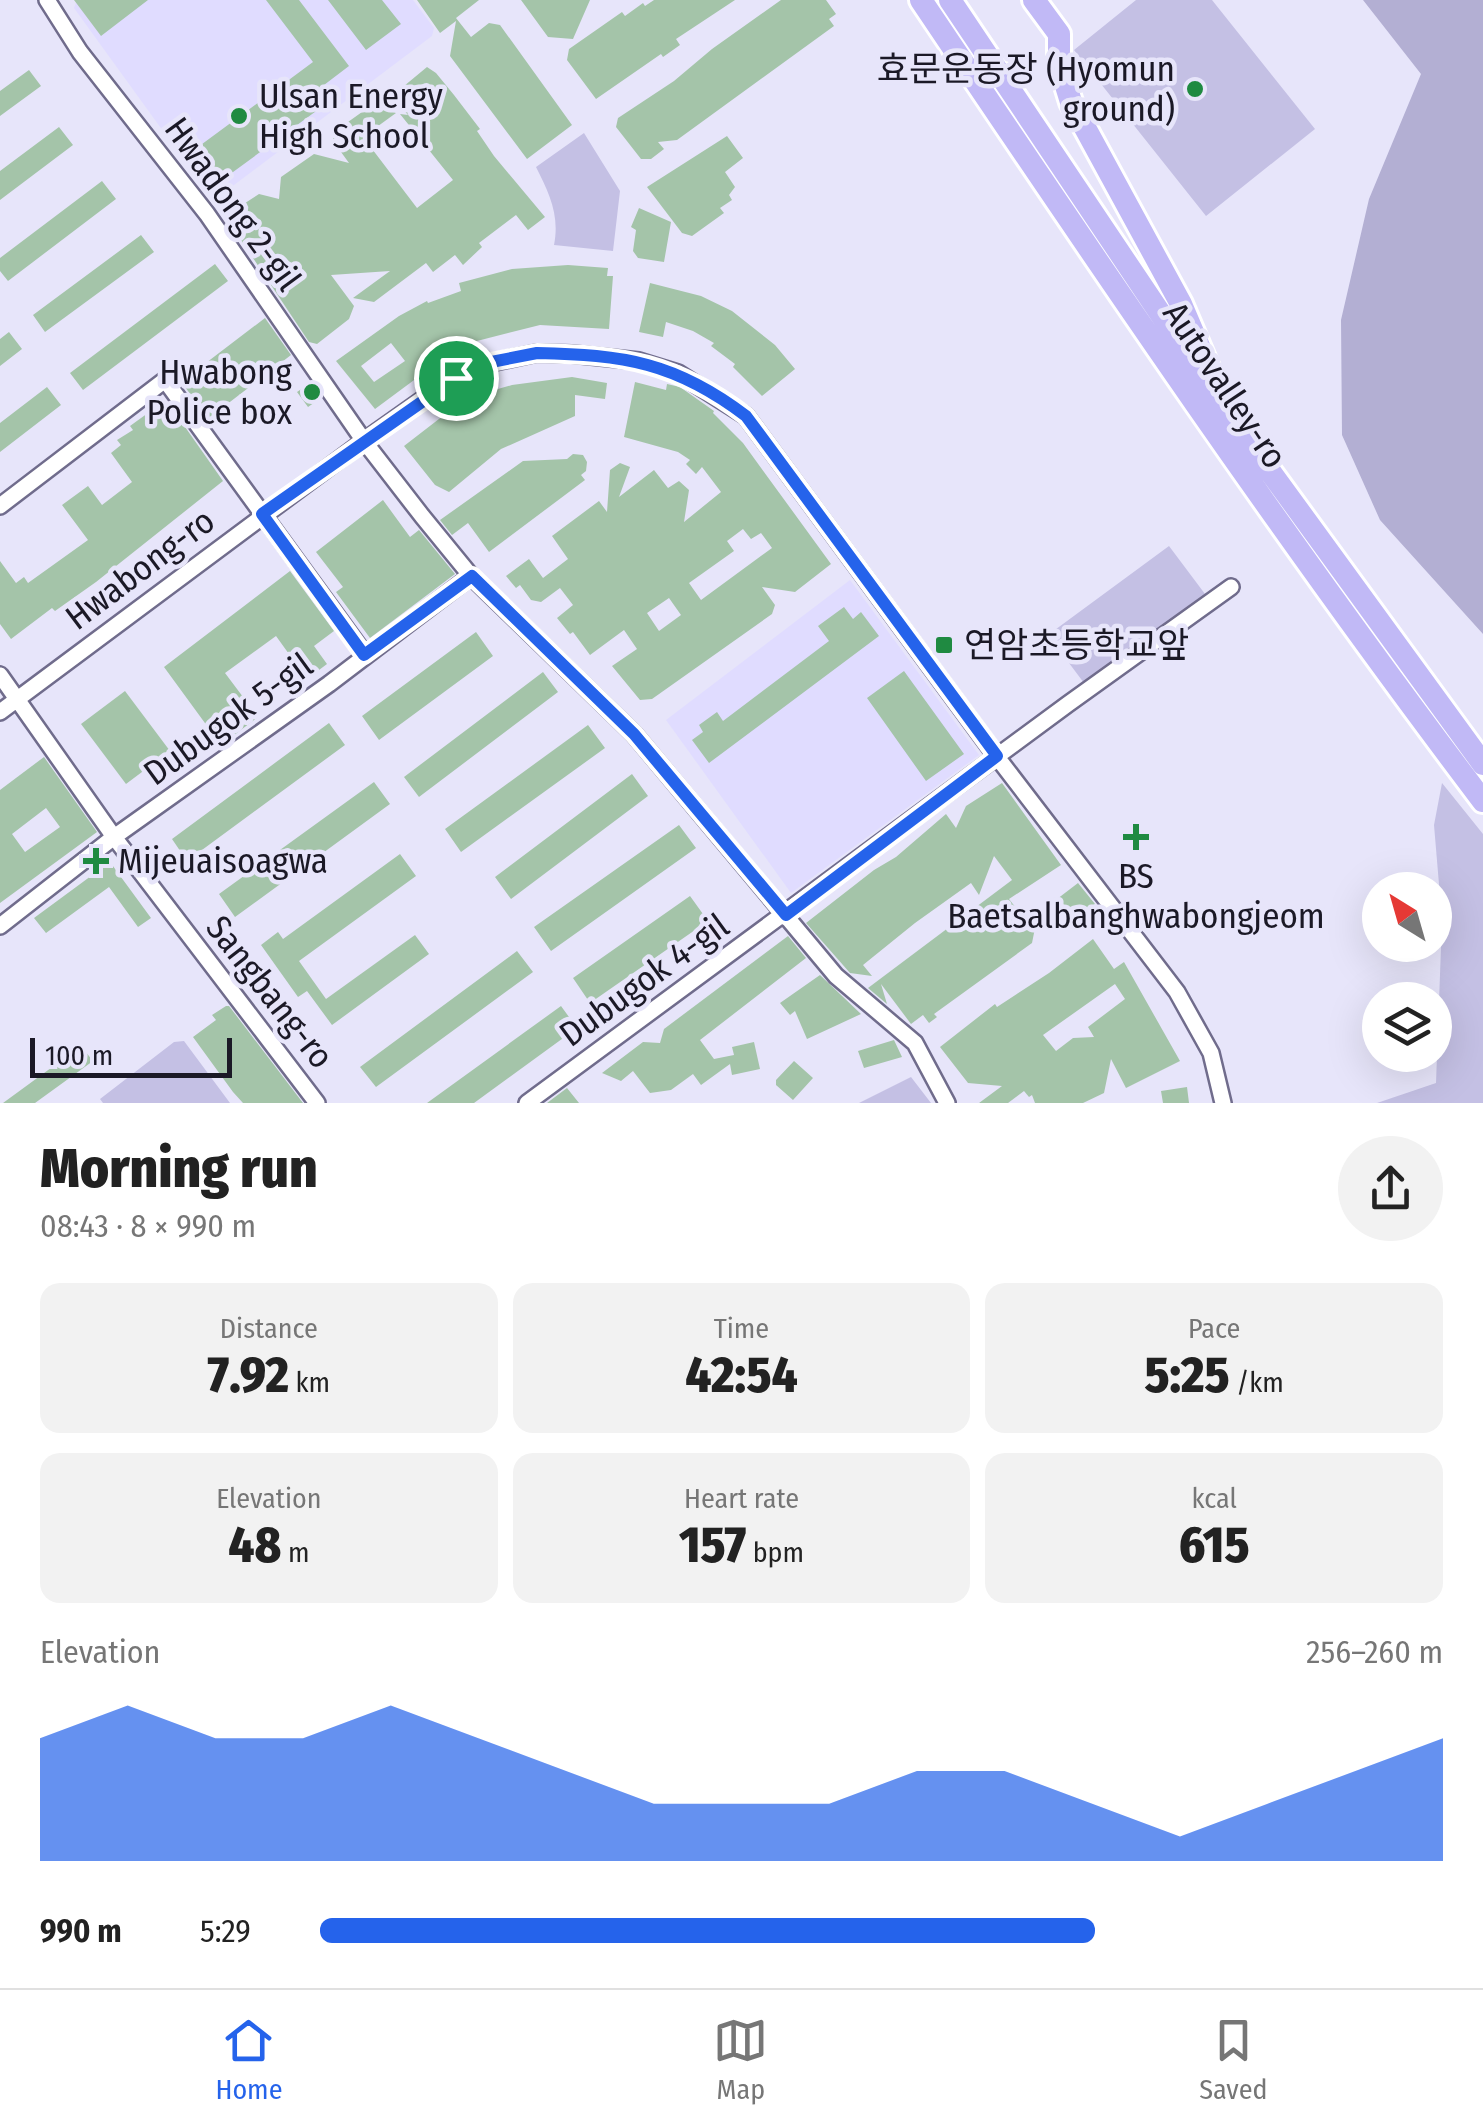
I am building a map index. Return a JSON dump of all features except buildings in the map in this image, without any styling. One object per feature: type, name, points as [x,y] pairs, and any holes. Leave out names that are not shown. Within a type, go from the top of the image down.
[{"type":"highway","name":"Autovalley-ro","points":[[921,0],[1255,491],[1483,801]]},
{"type":"highway","name":"Autovalley-ro","points":[[950,0],[1221,404],[1483,764]]},
{"type":"highway","points":[[1034,0],[1059,34],[1059,63],[1070,102],[1200,344],[1221,404]]},
{"type":"highway","points":[[1425,686],[1483,743]]},
{"type":"street","name":"Hwadong 2-gil","points":[[50,2],[80,52],[207,214],[364,440],[472,576],[634,734],[836,976],[915,1043],[947,1103]]},
{"type":"street","name":"Hwabong-ro","points":[[0,712],[364,440],[481,364],[554,353],[639,360],[694,381],[746,416],[1177,992],[1210,1053],[1223,1103]]},
{"type":"street","points":[[0,506],[165,380],[364,655]]},
{"type":"street","name":"Dubugok 5-gil","points":[[0,926],[114,837],[472,576]]},
{"type":"street","name":"Dubugok 4-gil","points":[[527,1103],[1232,587]]},
{"type":"street","name":"Sangbang-ro","points":[[0,675],[114,837],[318,1103]]},
{"type":"shaded area","name":"Ulsan Energy High School","points":[[77,0],[413,0],[434,28],[432,36],[218,197],[210,196],[74,8]]},
{"type":"shaded area","name":"효문운동장 (Hyomun ground)","points":[[1136,0],[1212,0],[1315,129],[1206,216],[1074,50]]},
{"type":"shaded area","points":[[1363,0],[1483,0],[1483,634],[1380,520],[1342,435],[1341,320],[1369,199],[1421,74]]},
{"type":"shaded area","points":[[584,133],[620,191],[613,251],[554,245],[554,214],[536,167]]},
{"type":"shaded area","points":[[1169,546],[1205,594],[1084,683],[1048,635]]},
{"type":"shaded area","points":[[850,580],[979,755],[791,893],[666,720]]},
{"type":"shaded area","points":[[1442,783],[1483,834],[1483,1103],[1377,1103],[1436,1083],[1436,1072],[1452,1072],[1452,982],[1440,982],[1440,962],[1452,962],[1452,872],[1438,872],[1434,825]]},
{"type":"shaded area","points":[[184,1041],[230,1103],[103,1103],[100,1099],[174,1042]]},
{"type":"shaded area","points":[[911,1077],[931,1103],[859,1103]]},
{"type":"place","name":"효문운동장 (Hyomun ground)","points":[[1195,89]]},
{"type":"place","name":"Ulsan Energy High School","points":[[239,116]]},
{"type":"place","name":"Hwabong Police box","points":[[312,392]]},
{"type":"place","name":"연암초등학교앞","points":[[944,645]]},
{"type":"place","name":"BS Baetsalbanghwabongjeom","points":[[1136,837]]},
{"type":"place","name":"Mijeuaisoagwa","points":[[96,861]]},
{"type":"route","points":[[537,353],[572,354],[639,360],[678,373],[727,401],[746,416],[997,756],[786,915],[634,734],[472,576],[364,655],[262,514],[456,378],[481,364],[507,358],[537,353]]}]
